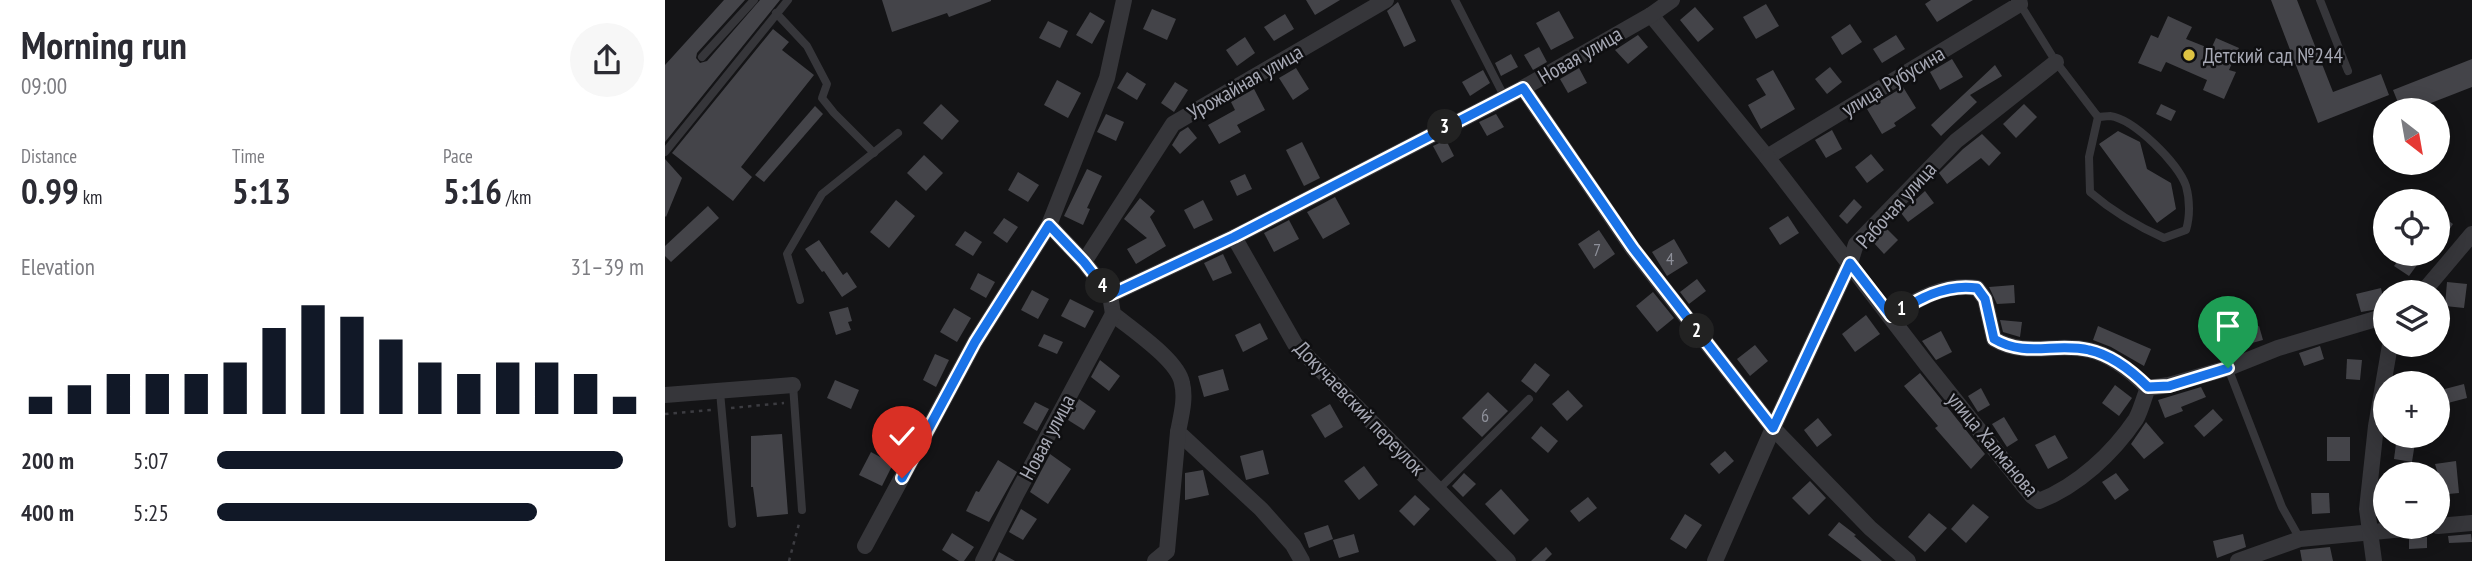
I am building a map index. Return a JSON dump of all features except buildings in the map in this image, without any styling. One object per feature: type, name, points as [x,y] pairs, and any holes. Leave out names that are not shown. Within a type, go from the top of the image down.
[{"type":"street","points":[[865,547],[975,342],[1049,225],[1107,78],[1123,0]]},
{"type":"street","name":"Урожайная улица","points":[[1084,262],[1174,124],[1386,0]]},
{"type":"street","name":"Новая улица","points":[[1110,295],[1234,237],[1523,88],[1651,15],[1672,0]]},
{"type":"street","name":"улица Рубусина","points":[[1767,157],[2019,2]]},
{"type":"street","points":[[1651,15],[1850,263]]},
{"type":"street","name":"Рабочая улица","points":[[1715,561],[1850,263],[1856,244],[1956,141],[2056,62]]},
{"type":"street","points":[[1523,88],[1633,248],[1773,428],[1870,528],[1908,561]]},
{"type":"street","points":[[1049,225],[1110,295],[1113,314],[1170,362],[1182,379],[1184,397],[1178,432],[1167,551],[1155,561]]},
{"type":"street","points":[[2433,280],[2472,234]]},
{"type":"street","name":"Докучаевский переулок","points":[[1234,237],[1295,344],[1509,561]]},
{"type":"street","name":"улица Халманова","points":[[1850,263],[2032,496],[2039,501],[2056,495],[2110,450],[2137,417],[2148,387]]},
{"type":"street","points":[[1891,316],[1906,306],[1948,287],[1977,288],[1985,299],[1994,339],[2007,346],[2024,349],[2090,350],[2133,373],[2148,387],[2169,386],[2228,368],[2278,348],[2373,320]]},
{"type":"street","name":"Новая улица","points":[[983,561],[1113,314]]},
{"type":"street","points":[[2374,561],[2367,509],[2376,426],[2388,357]]},
{"type":"street","points":[[665,395],[793,385]]},
{"type":"street","points":[[1178,432],[1261,509],[1293,545],[1301,561]]},
{"type":"street","points":[[2450,525],[2472,523]]},
{"type":"street","points":[[2238,561],[2300,539],[2373,531]]},
{"type":"lane","points":[[702,57],[754,0]]},
{"type":"lane","points":[[665,152],[789,0]]},
{"type":"lane","points":[[1455,0],[1504,96]]},
{"type":"lane","points":[[2320,0],[2348,71]]},
{"type":"lane","points":[[2019,2],[2056,62],[2098,117]]},
{"type":"lane","points":[[776,13],[807,46],[827,84],[822,98],[874,153]]},
{"type":"lane","points":[[2111,116],[2130,125],[2169,160],[2186,185],[2190,216],[2186,230],[2164,238],[2143,229],[2090,192],[2089,157],[2098,117],[2111,116]]},
{"type":"lane","points":[[800,300],[787,254],[822,194],[898,133]]},
{"type":"lane","points":[[2228,368],[2282,506],[2300,539]]},
{"type":"lane","points":[[793,385],[802,510]]},
{"type":"lane","points":[[720,392],[733,524]]},
{"type":"lane","points":[[1439,489],[1529,399]]},
{"type":"path","points":[[789,561],[802,510]]},
{"type":"place","name":"Детский сад №244","points":[[2189,55]]},
{"type":"route","points":[[902,478],[975,342],[1049,225],[1110,295],[1234,237],[1523,88],[1633,248],[1773,428],[1850,263],[1891,316],[1906,306],[1948,287],[1977,288],[1985,299],[1994,339],[2007,346],[2024,349],[2090,350],[2133,373],[2148,387],[2169,386],[2228,368]]}]
